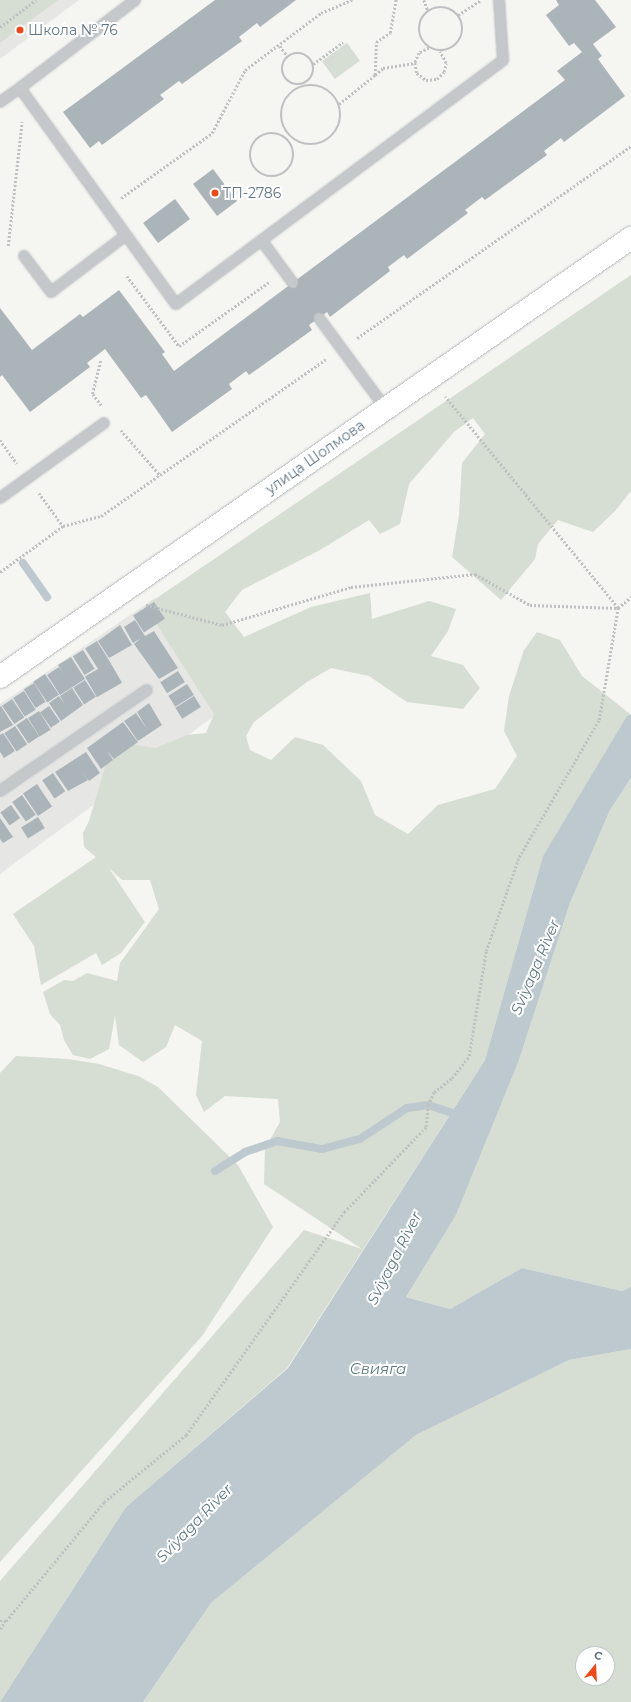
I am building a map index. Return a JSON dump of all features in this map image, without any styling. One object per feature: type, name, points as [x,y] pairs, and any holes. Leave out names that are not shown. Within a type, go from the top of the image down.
[{"type":"street","name":"улица Шолмова","points":[[0,677],[631,238]]},
{"type":"lane","points":[[0,102],[22,92],[135,0]]},
{"type":"lane","points":[[22,92],[176,304],[503,60],[499,0]]},
{"type":"lane","points":[[24,256],[51,292],[126,235]]},
{"type":"lane","points":[[262,241],[293,283]]},
{"type":"lane","points":[[319,318],[386,409]]},
{"type":"lane","points":[[0,498],[104,423]]},
{"type":"lane","points":[[0,791],[147,690]]},
{"type":"path","points":[[0,27],[36,0]]},
{"type":"path","points":[[107,208],[212,134],[245,70],[280,46],[321,14],[352,0]]},
{"type":"path","points":[[375,75],[376,42],[390,33],[396,0]]},
{"type":"path","points":[[424,0],[428,11]]},
{"type":"path","points":[[458,14],[482,0]]},
{"type":"path","points":[[429,48],[419,53],[415,63],[417,73],[421,77],[437,79],[446,68],[445,58],[440,52],[429,48],[419,34],[419,25],[428,11],[445,7],[458,14],[463,25],[460,42],[454,48],[440,52]]},
{"type":"path","points":[[313,64],[343,42]]},
{"type":"path","points":[[280,46],[288,57]]},
{"type":"path","points":[[313,64],[310,58],[300,54],[288,57],[283,64],[283,74],[289,83],[301,86],[322,86],[331,92],[339,104],[341,120],[331,138],[313,145],[303,144],[291,137],[282,126],[281,107],[285,98],[301,86],[312,78],[313,64]]},
{"type":"path","points":[[339,104],[384,68],[415,63]]},
{"type":"path","points":[[8,246],[22,92]]},
{"type":"path","points":[[276,133],[288,140],[294,151],[294,159],[285,174],[268,178],[253,168],[250,152],[259,137],[276,133]]},
{"type":"path","points":[[288,140],[291,137]]},
{"type":"path","points":[[0,572],[63,526],[101,516],[631,146]]},
{"type":"path","points":[[429,378],[618,608]]},
{"type":"path","points":[[115,597],[222,625],[351,587],[474,574],[530,605],[618,608]]},
{"type":"path","points":[[0,1629],[104,1502],[186,1435],[344,1212],[426,1127],[428,1105],[434,1092],[452,1078],[469,1056],[486,951],[518,857],[599,720],[618,608],[631,597]]},
{"type":"path","points":[[0,1621],[6,1621]]},
{"type":"shaded area","name":"Школа № 76","points":[[0,0],[79,0],[0,59]]},
{"type":"shaded area","points":[[0,0],[58,0],[0,43]]},
{"type":"shaded area","points":[[347,43],[360,61],[335,79],[322,61]]},
{"type":"shaded area","points":[[631,275],[631,491],[615,511],[593,532],[558,520],[538,544],[535,559],[501,600],[452,557],[459,515],[462,463],[485,434],[473,418],[454,432],[409,484],[400,524],[380,534],[369,520],[320,550],[242,590],[225,612],[244,637],[311,607],[370,593],[372,619],[429,601],[456,609],[448,631],[431,656],[463,665],[480,688],[463,709],[407,702],[369,676],[331,668],[307,682],[254,722],[246,736],[250,750],[271,760],[295,737],[323,745],[361,781],[375,815],[408,834],[438,805],[495,789],[517,756],[504,731],[509,696],[524,650],[537,632],[560,640],[582,676],[630,714],[543,856],[485,1060],[287,1368],[126,1507],[0,1702],[0,1581],[304,1230],[362,1249],[264,1184],[265,1149],[280,1122],[278,1099],[225,1096],[204,1112],[196,1095],[202,1041],[175,1025],[166,1047],[143,1062],[119,1045],[115,1016],[109,1049],[90,1059],[73,1055],[64,1040],[60,1025],[50,1014],[43,992],[64,980],[73,981],[87,973],[117,981],[120,963],[159,909],[150,880],[122,880],[109,868],[145,922],[121,953],[102,965],[96,953],[41,985],[34,946],[13,914],[96,857],[84,847],[83,833],[89,821],[108,757],[129,744],[156,748],[187,735],[206,733],[214,714],[145,606]]},
{"type":"shaded area","points":[[155,598],[221,711],[0,874],[0,704]]},
{"type":"shaded area","points":[[631,778],[631,1287],[622,1291],[522,1268],[450,1309],[406,1297],[456,1215],[518,1063],[570,903],[610,810]]},
{"type":"shaded area","points":[[16,1056],[68,1059],[99,1064],[138,1076],[158,1087],[238,1165],[273,1227],[202,1336],[0,1562],[0,1073]]},
{"type":"shaded area","points":[[631,1349],[631,1702],[143,1702],[211,1603],[416,1435],[569,1360]]},
{"type":"water","name":"Свияга","points":[[631,714],[631,778],[610,810],[570,903],[518,1063],[456,1215],[406,1297],[450,1309],[522,1268],[622,1291],[631,1287],[631,1349],[569,1360],[416,1435],[211,1603],[143,1702],[0,1702],[126,1507],[288,1368],[485,1060],[543,856],[627,716]]},
{"type":"building","points":[[215,0],[296,0],[260,27],[257,23],[239,37],[242,41],[182,84],[179,81],[160,95],[164,99],[102,145],[99,141],[90,148],[63,112]]},
{"type":"building","points":[[556,0],[595,0],[616,27],[593,44],[602,56],[598,59],[625,96],[564,142],[561,138],[544,151],[547,155],[485,200],[482,197],[465,210],[468,213],[407,259],[404,255],[388,267],[390,271],[330,317],[327,312],[309,325],[312,330],[249,375],[246,371],[229,384],[232,389],[172,432],[146,395],[141,398],[105,349],[87,363],[90,367],[30,412],[2,375],[0,377],[0,308],[32,350],[80,314],[83,317],[119,290],[165,352],[162,354],[174,371],[565,80],[557,71],[582,52],[574,43],[569,46],[546,15],[559,5]]},
{"type":"building","name":"ТП-2786","points":[[213,169],[237,201],[217,216],[193,184]]},
{"type":"building","points":[[175,199],[190,219],[158,243],[143,223]]},
{"type":"building","points":[[154,602],[165,619],[144,632],[133,616]]},
{"type":"building","points":[[135,620],[145,636],[154,631],[178,668],[159,679],[134,644],[141,638],[133,643],[124,627]]},
{"type":"building","points":[[120,625],[132,645],[109,658],[98,641]]},
{"type":"building","points":[[97,641],[110,662],[98,670],[85,648]]},
{"type":"building","points":[[83,650],[95,669],[84,675],[73,656]]},
{"type":"building","points":[[71,657],[85,679],[60,695],[47,675],[59,667],[65,675],[58,665]]},
{"type":"building","points":[[110,662],[122,683],[97,697],[85,676]]},
{"type":"building","points":[[178,671],[185,682],[167,693],[160,682]]},
{"type":"building","points":[[45,674],[59,695],[47,703],[33,682]]},
{"type":"building","points":[[85,680],[96,697],[84,704],[73,688]]},
{"type":"building","points":[[34,683],[46,702],[35,708],[24,689]]},
{"type":"building","points":[[187,684],[194,695],[175,707],[168,696]]},
{"type":"building","points":[[72,688],[83,705],[61,721],[49,703],[59,696],[65,704],[60,696]]},
{"type":"building","points":[[24,691],[36,710],[25,717],[13,698]]},
{"type":"building","points":[[194,696],[201,707],[182,719],[175,708]]},
{"type":"building","points":[[12,699],[24,717],[14,724],[2,706]]},
{"type":"building","points":[[149,703],[162,725],[138,741],[124,721],[136,713],[147,729],[137,712]]},
{"type":"building","points":[[1,706],[13,725],[0,732],[0,707]]},
{"type":"building","points":[[49,706],[60,722],[51,728],[40,712]]},
{"type":"building","points":[[39,711],[51,730],[40,737],[28,718]]},
{"type":"building","points":[[27,718],[39,736],[29,744],[16,725]]},
{"type":"building","points":[[123,722],[138,742],[114,759],[107,751],[113,760],[101,769],[87,748]]},
{"type":"building","points":[[15,726],[27,744],[17,752],[4,733]]},
{"type":"building","points":[[3,733],[15,751],[4,758],[0,752],[0,735]]},
{"type":"building","points":[[86,752],[100,773],[89,781],[81,770],[88,780],[68,791],[55,772]]},
{"type":"building","points":[[53,773],[65,791],[55,799],[42,780]]},
{"type":"building","points":[[37,784],[52,806],[38,816],[23,794]]},
{"type":"building","points":[[22,795],[36,815],[26,822],[12,802]]},
{"type":"building","points":[[11,805],[20,818],[10,826],[0,812]]},
{"type":"building","points":[[38,817],[45,828],[28,839],[21,828]]},
{"type":"building","points":[[0,818],[13,837],[3,843],[0,839]]},
{"type":"waterway","points":[[23,563],[47,597]]},
{"type":"waterway","points":[[215,1171],[245,1152],[277,1141],[322,1149],[360,1139],[407,1108],[428,1105],[462,1116]]},
{"type":"place","name":"Школа № 76","points":[[20,30]]},
{"type":"place","name":"ТП-2786","points":[[215,193]]},
{"type":"water label","name":"Sviyaga River","points":[[535,967]]},
{"type":"water label","name":"Sviyaga River","points":[[394,1258]]},
{"type":"water label","name":"Sviyaga River","points":[[194,1523]]}]
